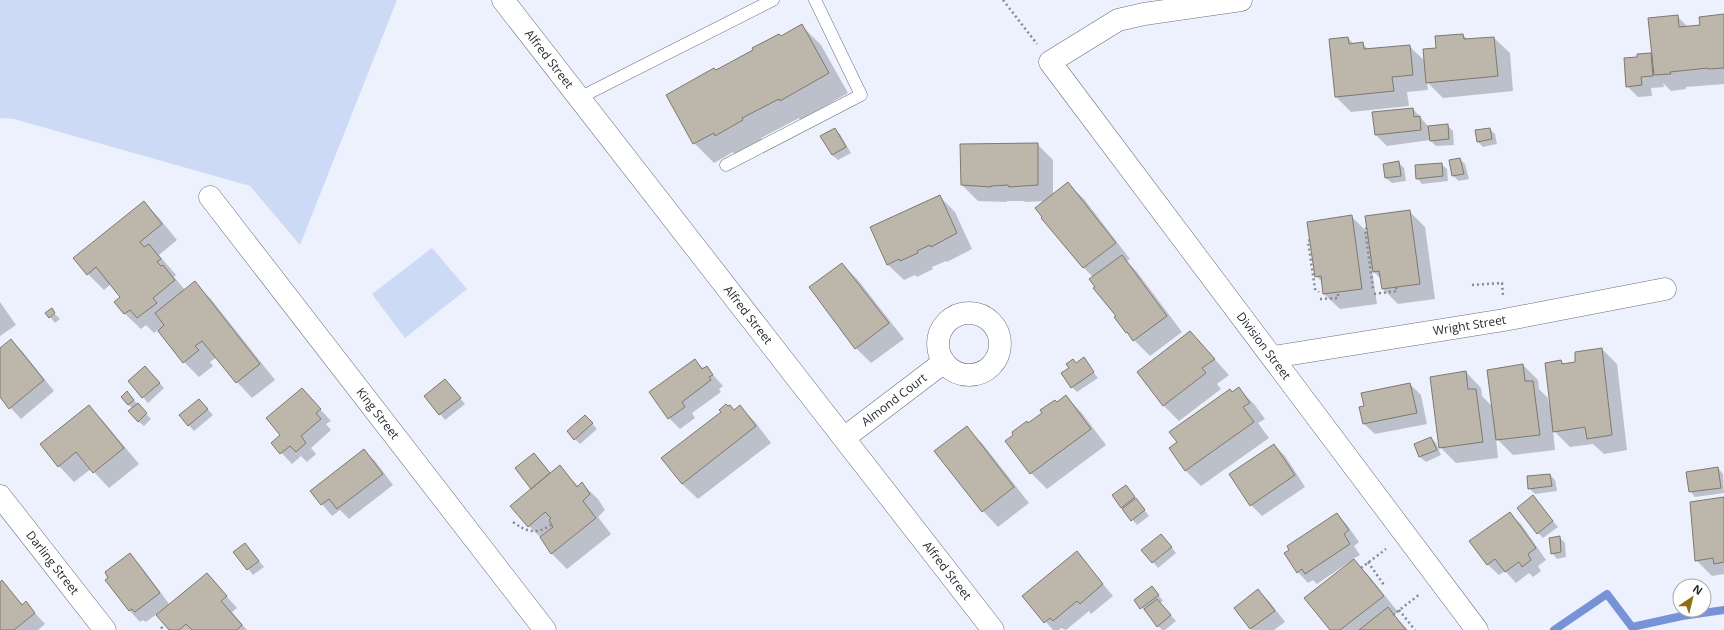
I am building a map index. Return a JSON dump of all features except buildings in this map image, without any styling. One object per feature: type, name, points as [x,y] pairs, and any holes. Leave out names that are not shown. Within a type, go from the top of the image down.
[{"type":"street","name":"Alfred Street","points":[[503,0],[993,630]]},
{"type":"street","points":[[1050,62],[1118,20],[1144,14],[1241,0]]},
{"type":"street","name":"Division Street","points":[[1050,62],[1477,630]]},
{"type":"street","name":"King Street","points":[[210,197],[545,630]]},
{"type":"street","name":"Wright Street","points":[[1273,357],[1504,320],[1665,289]]},
{"type":"street","name":"Almond Court","points":[[844,438],[944,362]]},
{"type":"street","name":"Darling Street","points":[[0,496],[105,630]]},
{"type":"lane","points":[[579,98],[773,0]]},
{"type":"lane","points":[[726,165],[861,95],[814,0]]},
{"type":"path","points":[[1003,0],[1050,62]]},
{"type":"path","points":[[1367,228],[1365,229],[1373,289]]},
{"type":"path","points":[[1310,240],[1308,241],[1315,289],[1319,292]]},
{"type":"path","points":[[1472,286],[1502,283],[1504,320]]},
{"type":"path","points":[[1374,294],[1396,291],[1396,287]]},
{"type":"path","points":[[1320,299],[1338,298],[1338,292]]},
{"type":"path","points":[[513,522],[523,529],[534,532],[551,525]]},
{"type":"path","points":[[1361,568],[1405,534]]},
{"type":"path","points":[[1368,562],[1384,585]]},
{"type":"path","points":[[1394,614],[1438,579]]},
{"type":"path","points":[[1399,610],[1415,630]]},
{"type":"path","points":[[161,627],[164,630]]},
{"type":"shaded area","points":[[0,0],[397,0],[300,245],[250,186],[14,119],[0,118]]},
{"type":"shaded area","points":[[432,248],[467,289],[405,338],[372,294]]},
{"type":"waterway","points":[[1554,630],[1607,594],[1632,627],[1682,616],[1724,610]]}]
